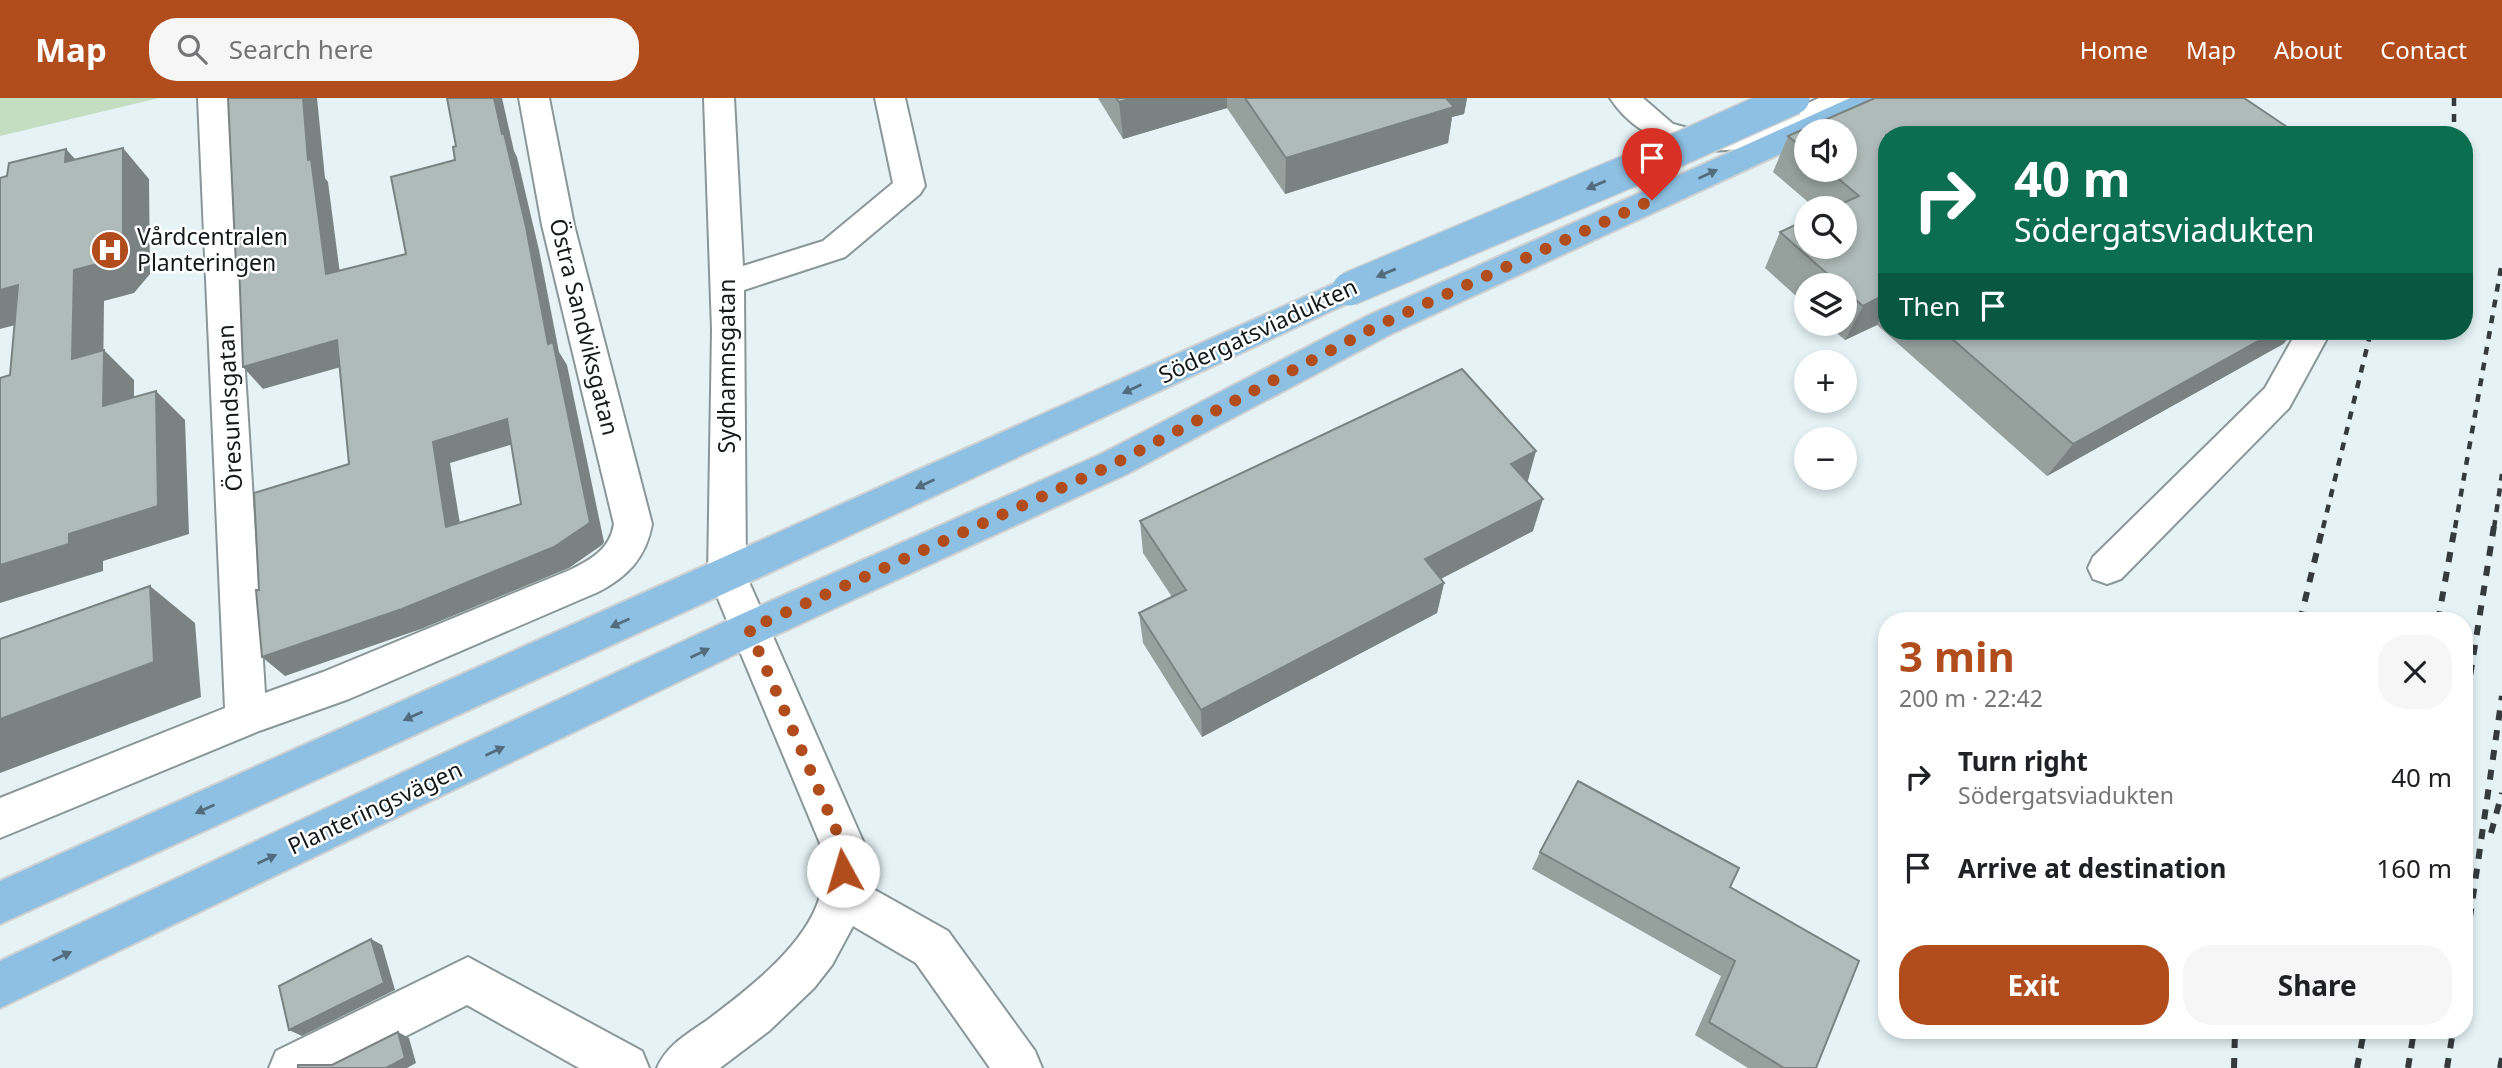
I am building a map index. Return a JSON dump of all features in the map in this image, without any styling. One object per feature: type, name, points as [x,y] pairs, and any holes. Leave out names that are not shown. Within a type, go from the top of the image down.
[{"type":"main road","name":"Södergatsviadukten","points":[[727,575],[1349,289],[1648,163],[1793,98]]},
{"type":"main road","name":"Södergatsviadukten","points":[[749,629],[1114,464],[1379,325],[1875,98]]},
{"type":"main road","points":[[0,903],[727,575]]},
{"type":"main road","name":"Planteringsvägen","points":[[0,985],[749,629]]},
{"type":"street","name":"Öresundsgatan","points":[[214,98],[246,718]]},
{"type":"street","name":"Östra Sandviksgatan","points":[[246,718],[335,686],[584,581],[608,569],[625,553],[632,538],[633,524],[558,225],[534,98]]},
{"type":"street","name":"Sydhamnsgatan","points":[[681,1068],[768,1002],[830,930],[842,895],[844,848],[727,575],[728,283],[719,98]]},
{"type":"street","points":[[728,283],[834,249],[909,186],[890,98]]},
{"type":"street","points":[[1625,98],[1661,131],[1699,141],[1738,140],[1772,132],[1844,98]]},
{"type":"street","points":[[2107,568],[2277,398],[2310,340]]},
{"type":"street","points":[[0,818],[246,718]]},
{"type":"street","points":[[842,895],[932,947],[1018,1068]]},
{"type":"street","points":[[293,1068],[468,980],[625,1068]]},
{"type":"green space","points":[[0,98],[159,98],[0,136]]},
{"type":"building","points":[[228,98],[303,98],[308,160],[311,159],[326,274],[406,254],[391,177],[455,160],[453,147],[456,146],[447,98],[494,98],[526,227],[548,344],[553,342],[590,522],[554,547],[402,609],[262,657],[256,590],[259,590],[254,493],[349,464],[337,340],[243,367],[239,264],[236,265]],"holes":[[[507,419],[521,504],[446,527],[433,442]]]},
{"type":"building","points":[[1116,98],[1134,98],[1119,102]]},
{"type":"building","points":[[1245,98],[1446,98],[1454,107],[1286,158]]},
{"type":"building","points":[[1875,98],[2244,98],[2286,126],[1878,126],[1878,298],[1863,306],[1857,301],[1857,273],[1826,273],[1811,259],[1857,259],[1859,196],[1842,182],[1857,182],[1857,119],[1827,119]]},
{"type":"building","points":[[123,148],[123,243],[105,262],[74,270],[72,359],[104,350],[103,406],[156,391],[158,506],[69,534],[69,544],[0,565],[0,378],[10,375],[18,285],[0,290],[0,178],[7,176],[9,163],[66,149],[65,162]]},
{"type":"building","points":[[1794,226],[1794,244],[1780,232]]},
{"type":"building","points":[[1953,340],[2260,340],[2073,444]]},
{"type":"building","points":[[1462,369],[1536,451],[1511,464],[1543,499],[1425,559],[1444,583],[1201,710],[1139,613],[1186,590],[1140,521]]},
{"type":"building","points":[[150,586],[154,662],[0,719],[0,639]]},
{"type":"building","points":[[1578,781],[1739,868],[1730,887],[1859,961],[1816,1068],[1784,1068],[1709,1022],[1735,961],[1540,852]]},
{"type":"building","points":[[371,939],[384,983],[289,1030],[279,986]]},
{"type":"building","points":[[398,1032],[405,1058],[386,1068],[298,1068],[298,1065],[332,1065]]},
{"type":"railway","points":[[2454,98],[2454,126]]},
{"type":"railway","points":[[2455,528],[2502,262]]},
{"type":"railway","points":[[2323,528],[2369,340]]},
{"type":"railway","points":[[2494,528],[2502,474]]},
{"type":"railway","points":[[2302,612],[2323,526]]},
{"type":"railway","points":[[2440,612],[2455,526]]},
{"type":"railway","points":[[2473,658],[2494,526]]},
{"type":"railway","points":[[2473,897],[2502,696]]},
{"type":"railway","points":[[2491,833],[2502,793]]},
{"type":"railway","points":[[2234,1068],[2235,1039]]},
{"type":"railway","points":[[2357,1068],[2362,1039]]},
{"type":"railway","points":[[2408,1068],[2413,1039]]},
{"type":"railway","points":[[2447,1068],[2452,1039]]},
{"type":"railway","points":[[2500,1068],[2502,1058]]},
{"type":"place","name":"Vårdcentralen Planteringen","points":[[110,250]]},
{"type":"route","points":[[843,871],[844,848],[749,629],[1114,464],[1379,325],[1652,200]]}]
